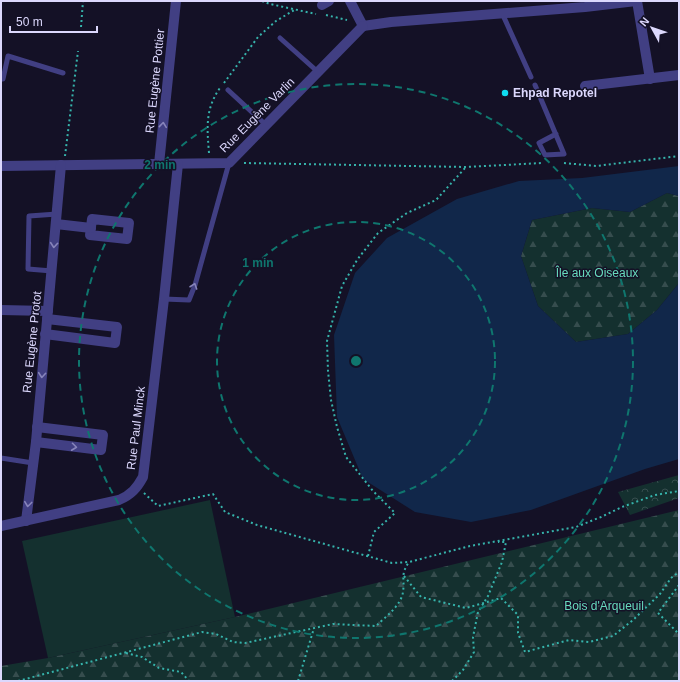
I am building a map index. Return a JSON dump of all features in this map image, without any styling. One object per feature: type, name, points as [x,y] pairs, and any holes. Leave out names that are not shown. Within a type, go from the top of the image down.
[{"type":"street","name":"Rue Eugène Pottier","points":[[159,164],[176,1]]},
{"type":"street","points":[[350,1],[362,24],[502,12],[585,7],[636,1],[650,79]]},
{"type":"street","name":"Rue Eugène Varlin","points":[[1,166],[229,163],[318,72],[362,24]]},
{"type":"street","points":[[585,86],[679,76]]},
{"type":"street","name":"Rue Paul Minck","points":[[1,526],[119,500],[128,496],[138,487],[143,477],[146,461],[178,164]]},
{"type":"street","name":"Rue Eugène Protot","points":[[26,521],[36,442],[45,334],[63,165]]},
{"type":"street","points":[[56,224],[90,228]]},
{"type":"street","points":[[1,310],[48,315],[116,327],[115,343],[45,334]]},
{"type":"street","points":[[36,442],[101,450],[103,436],[37,427]]},
{"type":"lane","points":[[502,12],[531,77]]},
{"type":"lane","points":[[280,38],[318,72]]},
{"type":"lane","points":[[1,79],[3,79],[8,56],[63,73]]},
{"type":"lane","points":[[535,85],[556,134],[564,154],[545,155],[539,143],[556,134]]},
{"type":"lane","points":[[228,90],[266,125]]},
{"type":"lane","points":[[164,299],[189,300],[201,264],[229,163]]},
{"type":"lane","points":[[52,271],[28,269],[29,216],[57,214]]},
{"type":"lane","points":[[1,458],[33,462]]},
{"type":"path","points":[[81,27],[83,1]]},
{"type":"path","points":[[262,1],[296,9],[323,8],[362,24]]},
{"type":"path","points":[[212,163],[209,154],[207,130],[208,115],[214,96],[258,37],[276,20],[296,9]]},
{"type":"path","points":[[63,165],[78,51]]},
{"type":"path","points":[[562,163],[596,166],[679,156]]},
{"type":"path","points":[[229,163],[466,167],[547,162]]},
{"type":"path","points":[[368,556],[374,532],[396,513],[373,491],[346,457],[330,400],[327,340],[342,286],[357,260],[378,233],[407,213],[436,200],[466,167]]},
{"type":"path","points":[[138,487],[158,506],[213,494],[225,512],[257,525],[392,563],[409,562],[470,546],[576,527],[601,518],[622,507],[655,495],[679,491]]},
{"type":"path","points":[[452,681],[463,670],[474,652],[473,637],[478,612],[488,596],[502,562],[506,542],[493,542]]},
{"type":"path","points":[[18,681],[202,632],[216,634],[233,642],[245,643],[333,624],[376,626],[399,604],[403,593],[404,569],[409,562]]},
{"type":"path","points":[[403,575],[421,597],[466,608],[501,598],[518,615],[518,633],[526,652],[569,640],[589,642],[613,636],[633,620],[660,594],[671,578],[679,572]]},
{"type":"path","points":[[679,585],[658,613],[679,634]]},
{"type":"path","points":[[298,681],[314,628]]},
{"type":"path","points":[[125,652],[142,657],[159,668],[181,672],[189,681]]},
{"type":"green space","name":"Île aux Oiseaux","points":[[667,193],[679,196],[679,283],[657,310],[628,334],[576,342],[538,306],[521,256],[532,220],[592,208],[630,212]]},
{"type":"green space","points":[[679,475],[679,498],[630,515],[618,492]]},
{"type":"green space","points":[[210,500],[235,617],[48,658],[22,541]]},
{"type":"green space","name":"Bois d'Arqueuil","points":[[679,510],[679,681],[1,681],[1,666],[48,658],[235,617]]},
{"type":"water","points":[[679,166],[679,196],[667,193],[630,212],[592,208],[532,220],[521,256],[538,306],[576,342],[628,334],[657,310],[679,283],[679,459],[645,469],[531,510],[471,522],[415,512],[363,479],[337,417],[334,335],[355,273],[387,238],[457,199],[519,181],[582,178]]},
{"type":"place","name":"Ehpad Repotel","points":[[505,93]]}]
